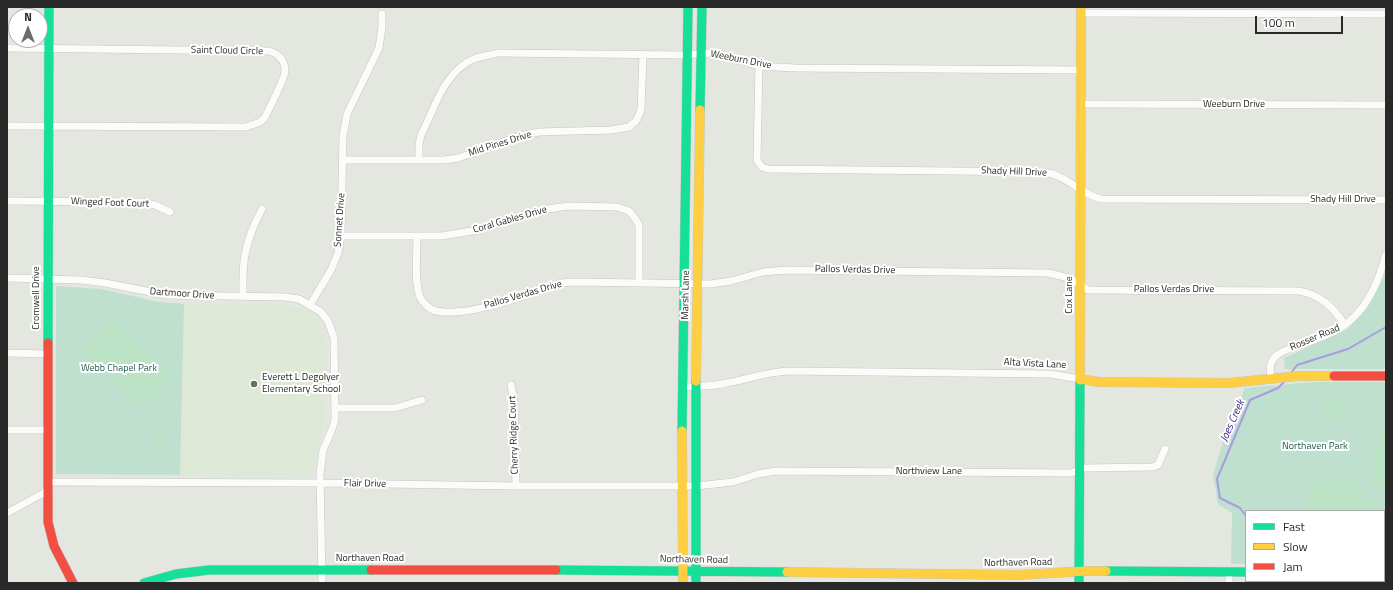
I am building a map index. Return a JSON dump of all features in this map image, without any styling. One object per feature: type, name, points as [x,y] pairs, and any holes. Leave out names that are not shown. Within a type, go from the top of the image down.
[{"type":"street","name":"Cromwell Drive","points":[[49,7],[48,522],[50,538],[54,549],[73,583]]},
{"type":"street","name":"Marsh Lane","points":[[683,583],[682,485],[688,7]]},
{"type":"street","name":"Marsh Lane","points":[[696,583],[697,284],[702,7]]},
{"type":"street","points":[[1082,10],[1386,14]]},
{"type":"street","name":"Cox Lane","points":[[1079,583],[1082,10]]},
{"type":"street","name":"Sonnet Drive","points":[[310,305],[331,270],[338,253],[341,236],[343,136],[347,114],[379,48],[382,14]]},
{"type":"street","name":"Saint Cloud Circle","points":[[7,48],[269,51],[277,53],[282,59],[285,72],[265,117],[260,122],[246,127],[7,126]]},
{"type":"street","name":"Weeburn Drive","points":[[419,160],[419,144],[421,136],[444,87],[451,76],[475,58],[498,53],[701,53],[723,55],[758,66],[795,68],[1081,70]]},
{"type":"street","name":"Mid Pines Drive","points":[[343,160],[419,160],[458,158],[520,136],[539,132],[611,130],[629,127],[636,121],[641,110],[643,54]]},
{"type":"street","name":"Shady Hill Drive","points":[[758,66],[757,160],[762,167],[768,169],[1031,171],[1054,174],[1092,196],[1101,199],[1386,200]]},
{"type":"street","name":"Weeburn Drive","points":[[1081,104],[1386,105]]},
{"type":"street","name":"Winged Foot Court","points":[[7,201],[141,202],[155,205],[170,212]]},
{"type":"street","name":"Coral Gables Drive","points":[[341,236],[442,236],[478,230],[530,213],[548,209],[568,206],[617,207],[628,212],[634,217],[639,226],[639,282]]},
{"type":"street","points":[[243,297],[243,269],[246,250],[256,220],[262,208]]},
{"type":"street","name":"Pallos Verdas Drive","points":[[417,236],[417,287],[420,298],[434,311],[451,312],[483,308],[561,283],[574,282],[711,284],[731,281],[763,272],[786,270],[1048,273],[1069,278],[1088,290],[1305,292],[1325,301],[1332,307],[1345,325]]},
{"type":"street","name":"Rosser Road","points":[[1273,378],[1271,363],[1276,356],[1290,348],[1328,334],[1345,325],[1353,318],[1368,299],[1380,274],[1386,254]]},
{"type":"street","name":"Dartmoor Drive","points":[[7,278],[81,280],[105,283],[152,294],[166,295],[285,297],[299,299],[310,305]]},
{"type":"street","points":[[310,305],[321,312],[328,320],[334,338],[335,420],[323,450],[320,474],[322,583]]},
{"type":"street","points":[[7,353],[48,354]]},
{"type":"street","name":"Alta Vista Lane","points":[[683,387],[725,384],[768,373],[788,371],[1050,374],[1099,382],[1228,383],[1298,376],[1386,376]]},
{"type":"street","name":"Cherry Ridge Court","points":[[511,385],[514,402],[516,486]]},
{"type":"street","points":[[335,408],[394,408],[422,400]]},
{"type":"street","points":[[7,430],[48,430]]},
{"type":"street","name":"Northview Lane","points":[[682,485],[696,486],[733,482],[758,474],[776,471],[1071,473],[1084,468],[1153,467],[1158,465],[1165,449]]},
{"type":"street","name":"Flair Drive","points":[[48,486],[320,483],[516,486],[682,485]]},
{"type":"street","points":[[7,513],[48,486]]},
{"type":"street","name":"Northaven Road","points":[[144,583],[162,577],[193,571],[683,570],[1018,575],[1079,572],[1245,572]]},
{"type":"street","points":[[1229,572],[1229,583]]},
{"type":"shaded area","name":"Everett L Degolyer Elementary School","points":[[184,304],[281,304],[298,308],[312,315],[323,329],[327,347],[325,421],[312,475],[180,475]]},
{"type":"green space","points":[[1386,273],[1386,363],[1384,369],[1285,369],[1284,358],[1348,329],[1369,305]]},
{"type":"green space","name":"Webb Chapel Park","points":[[56,286],[101,289],[159,302],[184,304],[180,475],[56,474]]},
{"type":"green space","points":[[113,321],[175,378],[140,408],[80,351]]},
{"type":"green space","name":"Northaven Park","points":[[1313,382],[1386,382],[1386,564],[1385,510],[1245,510],[1245,564],[1231,564],[1232,513],[1218,504],[1213,475],[1222,445],[1245,388]]},
{"type":"green space","points":[[1323,398],[1333,398],[1333,419],[1323,419]]},
{"type":"green space","points":[[1336,398],[1346,398],[1346,419],[1336,419]]},
{"type":"green space","points":[[156,425],[164,425],[164,447],[156,447]]},
{"type":"green space","points":[[1386,432],[1386,487],[1373,485],[1373,471],[1375,449],[1381,437]]},
{"type":"green space","points":[[1345,478],[1362,486],[1381,510],[1309,510],[1307,491],[1324,479]]},
{"type":"waterway","name":"Joes Creek","points":[[1291,373],[1297,365],[1348,349],[1386,327]]},
{"type":"waterway","name":"Joes Creek","points":[[1245,515],[1240,508],[1220,498],[1217,479],[1250,400],[1278,388],[1285,381]]},
{"type":"traffic: fast","points":[[48,343],[49,7]]},
{"type":"traffic: fast","points":[[682,431],[688,7]]},
{"type":"traffic: fast","points":[[700,110],[702,7]]},
{"type":"traffic: fast","points":[[1079,583],[1080,380]]},
{"type":"traffic: fast","points":[[696,381],[696,583]]},
{"type":"traffic: fast","points":[[144,583],[176,574],[209,570],[371,570]]},
{"type":"traffic: fast","points":[[556,570],[787,572]]},
{"type":"traffic: fast","points":[[1106,571],[1245,572]]},
{"type":"traffic: slow","points":[[1080,380],[1081,7]]},
{"type":"traffic: slow","points":[[696,381],[700,110]]},
{"type":"traffic: slow","points":[[1080,379],[1099,382],[1229,383],[1298,376],[1334,376]]},
{"type":"traffic: slow","points":[[682,431],[683,583]]},
{"type":"traffic: slow","points":[[787,572],[1018,575],[1106,571]]},
{"type":"traffic: jam","points":[[48,343],[48,522],[54,546],[73,583]]},
{"type":"traffic: jam","points":[[1334,376],[1386,376]]},
{"type":"traffic: jam","points":[[371,570],[556,570]]},
{"type":"place","name":"Everett L Degolyer Elementary School","points":[[254,384]]}]
